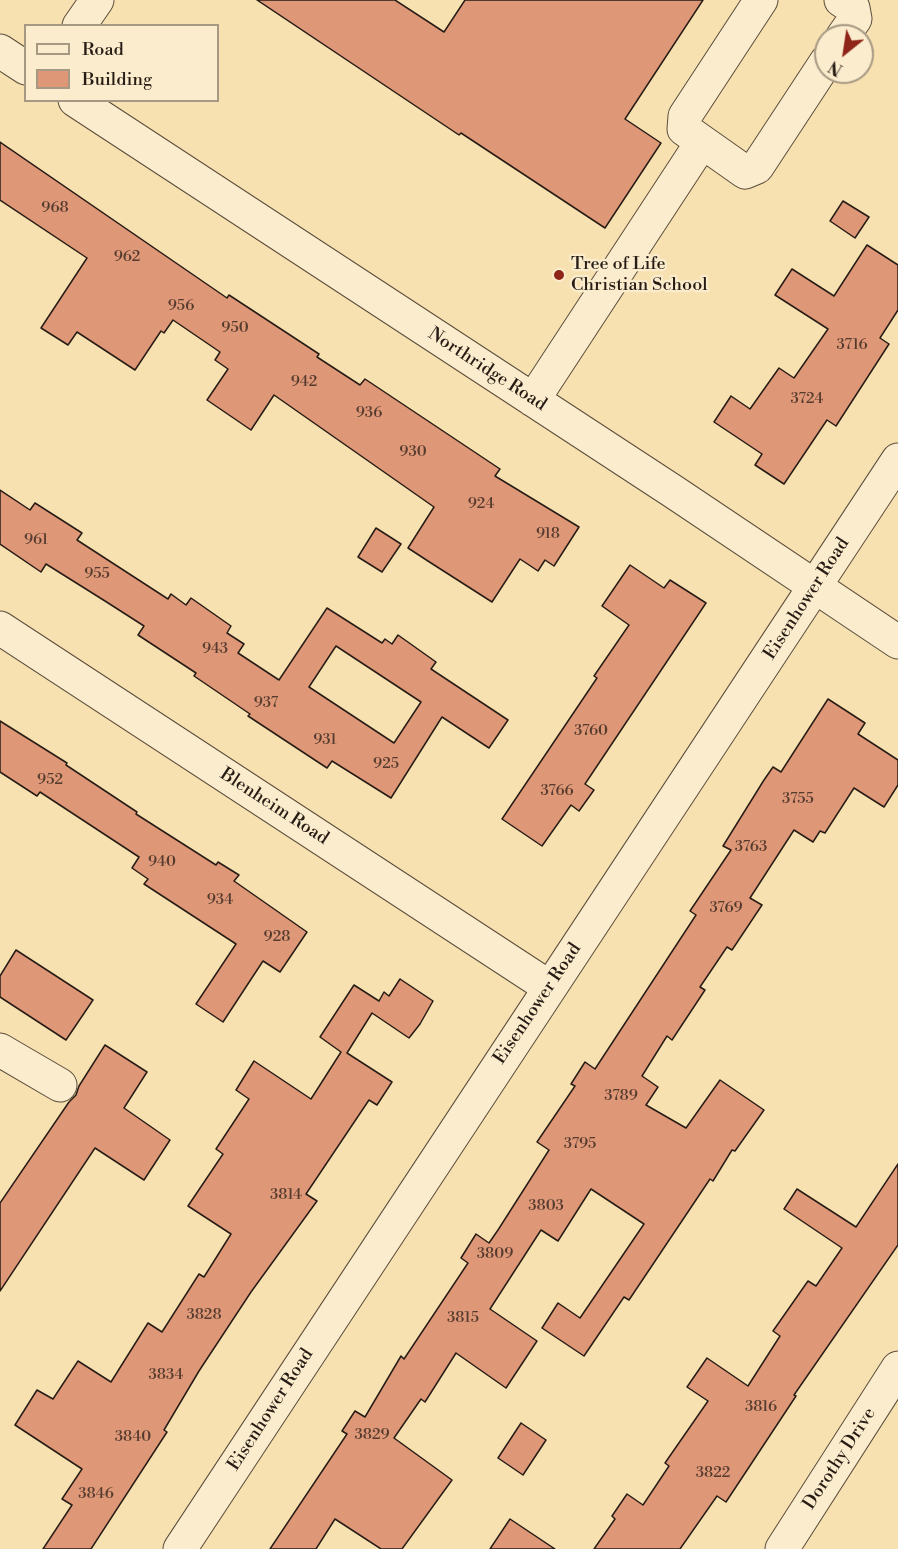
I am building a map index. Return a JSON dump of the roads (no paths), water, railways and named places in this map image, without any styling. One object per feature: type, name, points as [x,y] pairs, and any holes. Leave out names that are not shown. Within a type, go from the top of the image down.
[{"type":"street","points":[[80,24],[97,0]]},
{"type":"street","points":[[761,0],[685,116],[684,129],[745,172],[757,168],[814,80]]},
{"type":"street","points":[[841,0],[854,8],[855,19],[851,24]]},
{"type":"street","points":[[0,51],[24,67]]},
{"type":"street","name":"Northridge Road","points":[[78,102],[898,642]]},
{"type":"street","points":[[533,400],[702,142]]},
{"type":"street","name":"Eisenhower Road","points":[[180,1549],[898,460]]},
{"type":"street","name":"Blenheim Road","points":[[0,628],[549,987]]},
{"type":"street","points":[[0,1050],[60,1085]]},
{"type":"street","name":"Dorothy Drive","points":[[782,1549],[898,1368]]},
{"type":"place","name":"Tree of Life Christian School","points":[[559,275]]}]
